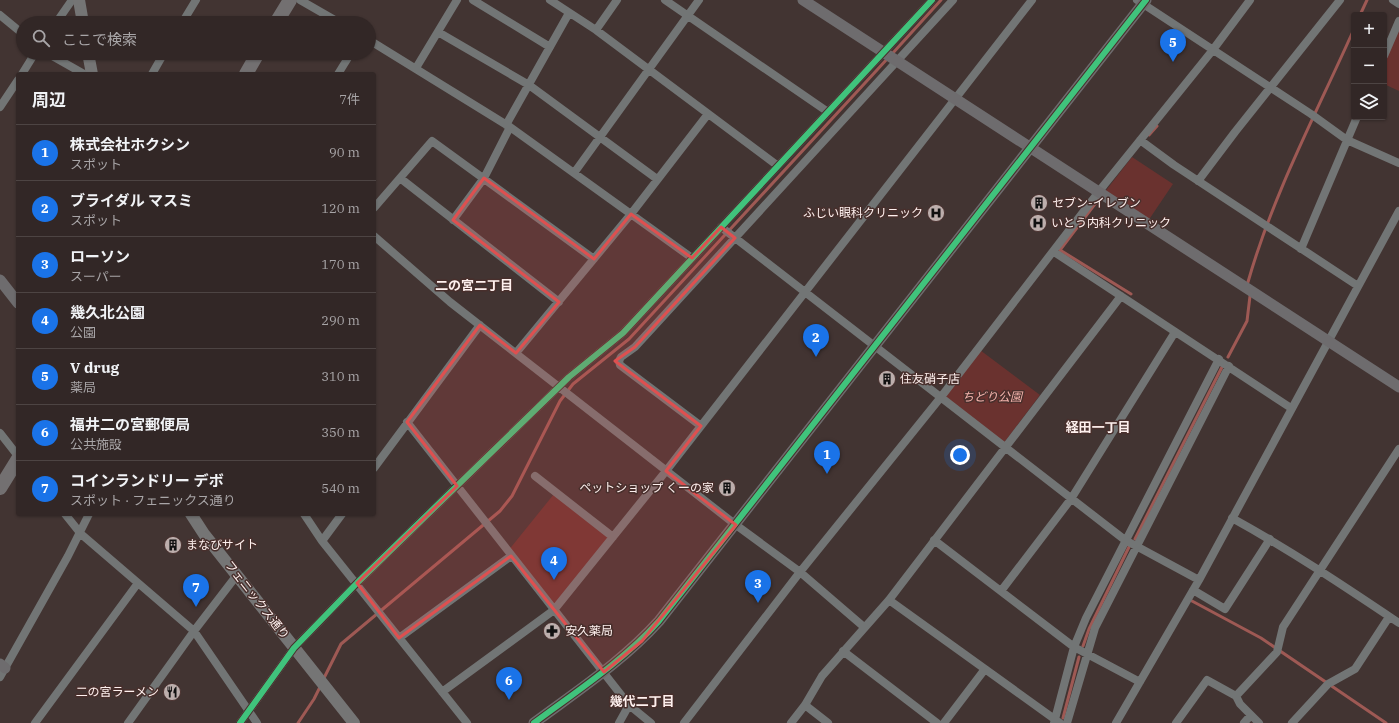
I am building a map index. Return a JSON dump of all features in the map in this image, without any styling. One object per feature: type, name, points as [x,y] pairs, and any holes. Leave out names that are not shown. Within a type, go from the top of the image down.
[{"type":"highway","points":[[280,16],[290,0]]},
{"type":"highway","points":[[247,72],[254,60]]},
{"type":"highway","points":[[0,488],[16,461]]},
{"type":"main road","points":[[79,0],[82,16]]},
{"type":"main road","points":[[89,60],[92,72]]},
{"type":"main road","name":"フェニックス通り","points":[[192,516],[204,534],[354,723]]},
{"type":"street","points":[[61,16],[72,0]]},
{"type":"street","points":[[186,16],[196,0]]},
{"type":"street","points":[[300,0],[328,16]]},
{"type":"street","points":[[416,68],[457,0]]},
{"type":"street","points":[[473,0],[550,47]]},
{"type":"street","points":[[550,0],[596,30],[778,166]]},
{"type":"street","points":[[596,30],[617,0]]},
{"type":"street","points":[[665,0],[828,112]]},
{"type":"street","points":[[574,174],[650,71],[699,0]]},
{"type":"street","points":[[804,0],[1399,387]]},
{"type":"street","points":[[240,723],[294,648],[357,584],[559,387],[623,333],[932,0]]},
{"type":"street","points":[[701,426],[620,365],[619,361],[621,357],[635,347],[953,0]]},
{"type":"street","points":[[442,692],[554,610],[666,471],[1032,0]]},
{"type":"street","points":[[684,723],[800,572],[941,397],[1099,192],[1250,0]]},
{"type":"street","points":[[1198,181],[1270,87],[1340,0]]},
{"type":"street","points":[[1393,0],[1399,4]]},
{"type":"street","points":[[534,723],[604,672],[642,641],[736,525],[1030,148],[1142,1],[1212,50],[1270,87],[1347,140],[1399,163]]},
{"type":"street","points":[[453,220],[484,178],[529,85],[570,13]]},
{"type":"street","points":[[0,15],[16,28]]},
{"type":"street","points":[[1387,49],[1399,21]]},
{"type":"street","points":[[438,32],[529,85],[657,180]]},
{"type":"street","points":[[376,44],[508,126],[692,258]]},
{"type":"street","points":[[23,72],[31,60]]},
{"type":"street","points":[[59,60],[80,72]]},
{"type":"street","points":[[153,72],[160,60]]},
{"type":"street","points":[[339,72],[347,60]]},
{"type":"street","points":[[0,107],[16,83]]},
{"type":"street","points":[[516,353],[631,214],[708,114]]},
{"type":"street","points":[[1301,248],[1356,120]]},
{"type":"street","points":[[1140,140],[1198,181],[1358,286]]},
{"type":"street","points":[[376,206],[432,141],[594,259]]},
{"type":"street","points":[[400,178],[558,302]]},
{"type":"street","points":[[1116,723],[1199,580],[1399,211]]},
{"type":"street","points":[[721,227],[1125,540],[1199,580]]},
{"type":"street","points":[[376,238],[480,325],[666,471],[800,572],[864,627]]},
{"type":"street","points":[[1054,252],[1175,332],[1219,359],[1291,408]]},
{"type":"street","points":[[0,280],[16,298]]},
{"type":"street","points":[[791,723],[805,705],[822,676],[889,600],[1121,296]]},
{"type":"street","points":[[376,463],[480,325]]},
{"type":"street","points":[[1001,591],[1071,499],[1175,332]]},
{"type":"street","points":[[889,600],[985,669],[1055,722],[1074,647],[1086,618],[1219,359]]},
{"type":"street","points":[[1067,723],[1095,628],[1229,366]]},
{"type":"street","points":[[406,422],[629,705],[651,723]]},
{"type":"street","points":[[0,433],[16,455]]},
{"type":"street","points":[[1236,696],[1277,652],[1283,627],[1399,449]]},
{"type":"street","points":[[535,476],[613,537]]},
{"type":"street","points":[[66,516],[80,534],[194,631],[257,723]]},
{"type":"street","points":[[2,670],[80,534],[88,516]]},
{"type":"street","points":[[305,516],[322,541],[466,723]]},
{"type":"street","points":[[322,541],[341,516]]},
{"type":"street","points":[[1232,518],[1270,539],[1320,570],[1399,623]]},
{"type":"street","points":[[1193,590],[1225,609],[1270,539]]},
{"type":"street","points":[[934,540],[1074,647],[1140,682]]},
{"type":"street","points":[[400,638],[512,556]]},
{"type":"street","points":[[128,723],[194,631],[237,575]]},
{"type":"street","points":[[35,723],[138,583]]},
{"type":"street","points":[[1292,723],[1328,684],[1355,669],[1389,617]]},
{"type":"street","points":[[843,651],[937,723]]},
{"type":"street","points":[[944,723],[985,669]]},
{"type":"street","points":[[1176,723],[1208,680],[1236,696],[1240,704],[1259,723]]},
{"type":"street","points":[[619,723],[629,705]]},
{"type":"street","points":[[805,705],[828,723]]},
{"type":"street","points":[[1244,723],[1251,715]]},
{"type":"highlighted area","points":[[484,178],[594,259],[631,214],[692,258],[721,227],[735,238],[635,347],[615,361],[701,426],[666,471],[736,525],[642,641],[604,672],[511,556],[399,638],[357,583],[457,486],[407,422],[480,325],[516,353],[559,302],[453,220]]},
{"type":"green space","points":[[1399,21],[1399,91],[1387,85],[1387,49]]},
{"type":"green space","points":[[1132,157],[1173,184],[1148,221],[1104,193]]},
{"type":"green space","name":"ちどり公園","points":[[980,350],[1040,395],[1003,444],[943,398]]},
{"type":"green space","points":[[554,494],[611,537],[554,608],[508,551]]},
{"type":"waterway","points":[[892,54],[941,0]]},
{"type":"waterway","points":[[1361,12],[1367,0]]},
{"type":"waterway","points":[[1248,282],[1258,249],[1283,185],[1351,35]]},
{"type":"waterway","points":[[323,680],[341,644],[500,511],[512,496],[560,401],[573,384],[629,339],[888,58]]},
{"type":"waterway","points":[[1149,135],[1157,126]]},
{"type":"waterway","points":[[1101,196],[1060,250],[1131,294]]},
{"type":"waterway","points":[[1228,357],[1247,321],[1250,296]]},
{"type":"waterway","points":[[1135,539],[1222,367]]},
{"type":"waterway","points":[[1083,646],[1089,629],[1129,547]]},
{"type":"waterway","points":[[1192,601],[1261,638],[1386,723]]},
{"type":"waterway","points":[[1063,718],[1079,657]]},
{"type":"waterway","points":[[298,723],[314,699],[321,685]]},
{"type":"cycle path","points":[[240,723],[294,648],[357,583],[569,377],[623,333],[932,0]]},
{"type":"cycle path","points":[[534,723],[615,662],[645,636],[659,621],[1146,0]]},
{"type":"place","name":"V drug","points":[[1173,62]]},
{"type":"place","name":"セブン-イレブン","points":[[1039,203]]},
{"type":"place","name":"ふじい眼科クリニック","points":[[936,213]]},
{"type":"place","name":"いとう内科クリニック","points":[[1038,223]]},
{"type":"place","name":"ブライダル マスミ","points":[[816,357]]},
{"type":"place","name":"住友硝子店","points":[[887,379]]},
{"type":"place","name":"株式会社ホクシン","points":[[827,474]]},
{"type":"place","name":"ペットショップ くーの家","points":[[727,488]]},
{"type":"place","name":"まなびサイト","points":[[173,545]]},
{"type":"place","name":"幾久北公園","points":[[554,580]]},
{"type":"place","name":"ローソン","points":[[758,603]]},
{"type":"place","name":"コインランドリー デボ","points":[[196,607]]},
{"type":"place","name":"安久薬局","points":[[552,631]]},
{"type":"place","name":"二の宮ラーメン","points":[[172,692]]},
{"type":"place","name":"福井二の宮郵便局","points":[[509,700]]},
{"type":"district","name":"二の宮二丁目","points":[[474,285]]},
{"type":"district","name":"経田一丁目","points":[[1098,427]]},
{"type":"district","name":"幾代二丁目","points":[[642,701]]}]
